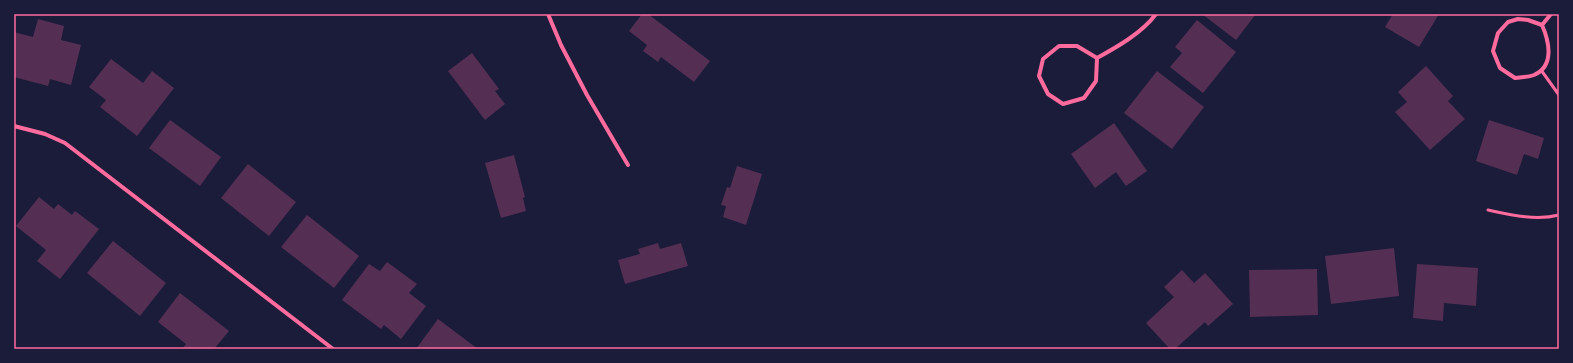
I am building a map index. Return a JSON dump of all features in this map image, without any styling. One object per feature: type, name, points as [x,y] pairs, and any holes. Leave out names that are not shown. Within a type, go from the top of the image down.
[{"type":"street","points":[[548,14],[561,44],[587,95],[628,165]]},
{"type":"street","points":[[1097,58],[1117,47],[1150,22],[1156,14]]},
{"type":"street","points":[[1542,25],[1551,14]]},
{"type":"street","points":[[1518,19],[1528,20],[1542,25],[1548,41],[1548,60],[1542,70],[1534,75],[1515,78],[1500,68],[1493,51],[1498,34],[1508,22],[1518,19]]},
{"type":"street","points":[[1059,46],[1077,46],[1097,58],[1096,81],[1084,98],[1064,104],[1048,94],[1039,76],[1043,59],[1059,46]]},
{"type":"street","points":[[14,126],[45,134],[65,143],[332,349]]},
{"type":"lane","points":[[1542,70],[1559,95]]},
{"type":"lane","points":[[1488,210],[1509,215],[1533,218],[1559,215]]},
{"type":"building","points":[[642,14],[648,14],[710,61],[694,82],[661,57],[658,62],[643,51],[647,45],[629,31]]},
{"type":"building","points":[[1202,14],[1256,14],[1236,40]]},
{"type":"building","points":[[1393,14],[1439,14],[1419,47],[1385,27]]},
{"type":"building","points":[[38,19],[64,26],[61,40],[81,45],[71,85],[50,79],[48,86],[14,77],[14,32],[33,37]]},
{"type":"building","points":[[1197,20],[1236,52],[1203,93],[1170,67],[1182,53],[1175,47]]},
{"type":"building","points":[[472,53],[499,89],[495,91],[505,104],[485,120],[448,71]]},
{"type":"building","points":[[111,59],[143,83],[152,71],[174,88],[137,136],[100,107],[106,100],[89,87]]},
{"type":"building","points":[[1426,66],[1453,96],[1448,101],[1465,119],[1430,150],[1395,112],[1407,102],[1398,92]]},
{"type":"building","points":[[1157,71],[1204,107],[1172,149],[1124,113]]},
{"type":"building","points":[[170,120],[221,157],[200,186],[149,148]]},
{"type":"building","points":[[1489,120],[1544,138],[1538,159],[1524,154],[1517,175],[1476,161]]},
{"type":"building","points":[[1114,123],[1147,171],[1126,186],[1116,172],[1095,188],[1071,154]]},
{"type":"building","points":[[514,155],[525,197],[523,198],[526,211],[501,218],[485,163]]},
{"type":"building","points":[[248,164],[296,202],[269,236],[221,198]]},
{"type":"building","points":[[737,166],[762,174],[746,225],[723,217],[726,206],[721,205],[727,187],[730,188]]},
{"type":"building","points":[[39,197],[54,209],[58,204],[72,215],[75,211],[99,229],[60,279],[37,261],[46,250],[16,226]]},
{"type":"building","points":[[307,215],[359,256],[334,288],[281,247]]},
{"type":"building","points":[[113,241],[166,283],[140,316],[87,273]]},
{"type":"building","points":[[658,243],[660,249],[681,243],[688,266],[625,284],[618,260],[640,254],[638,249]]},
{"type":"building","points":[[1394,248],[1399,296],[1331,304],[1325,256]]},
{"type":"building","points":[[387,262],[417,284],[409,293],[426,306],[401,339],[384,325],[381,329],[342,300],[369,264],[380,271]]},
{"type":"building","points":[[1417,264],[1478,268],[1476,306],[1444,303],[1443,321],[1413,318]]},
{"type":"building","points":[[1317,269],[1318,315],[1250,317],[1249,270]]},
{"type":"building","points":[[1182,270],[1194,283],[1205,273],[1233,304],[1208,326],[1205,322],[1175,349],[1170,349],[1146,323],[1174,297],[1164,287]]},
{"type":"building","points":[[180,293],[229,331],[214,349],[182,349],[186,344],[158,322]]},
{"type":"building","points":[[438,319],[478,349],[416,349]]}]
